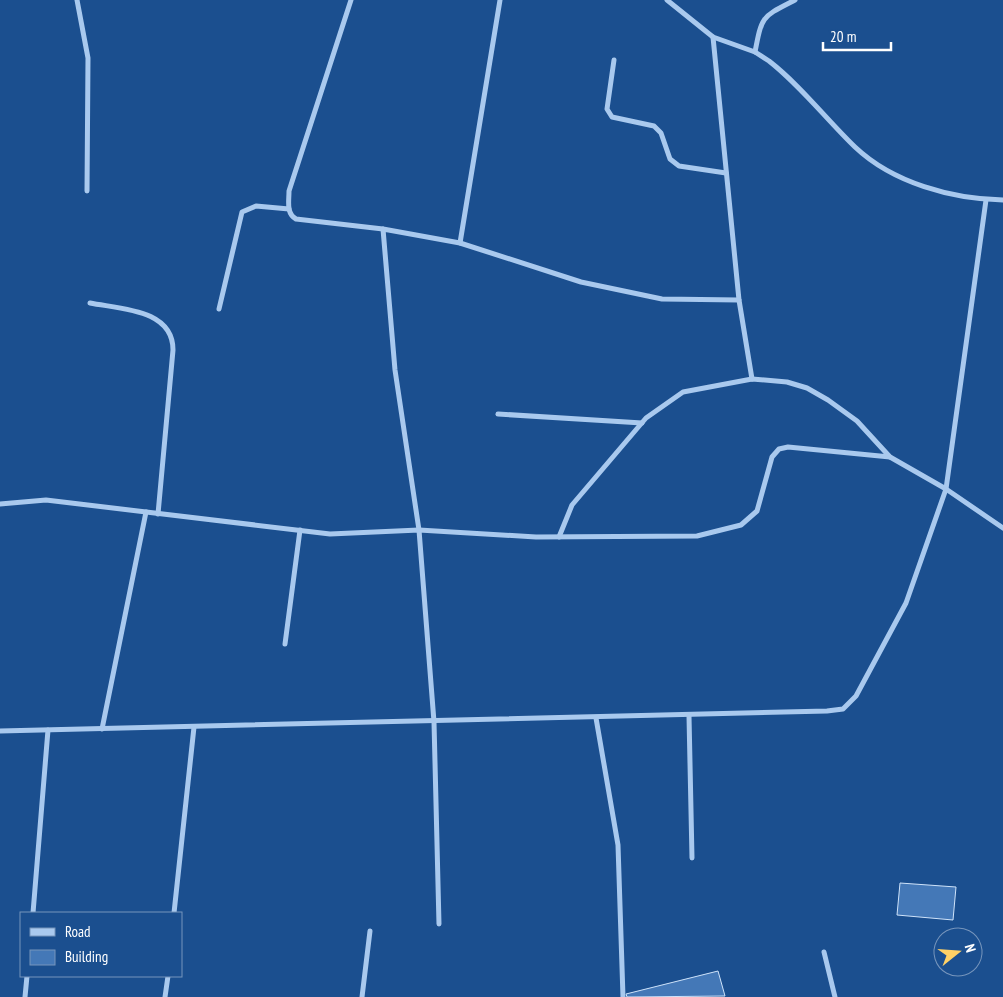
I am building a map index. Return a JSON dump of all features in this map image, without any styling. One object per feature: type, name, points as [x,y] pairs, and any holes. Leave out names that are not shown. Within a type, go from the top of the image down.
[{"type":"street","points":[[77,0],[88,58],[87,191]]},
{"type":"street","points":[[351,0],[289,190],[289,213],[296,219],[383,229],[460,243],[581,282],[662,299],[739,300]]},
{"type":"street","points":[[460,243],[500,0]]},
{"type":"street","points":[[667,0],[713,37],[755,52],[779,68],[857,149],[890,173],[931,189],[986,200],[1003,200]]},
{"type":"street","points":[[755,52],[760,25],[766,15],[795,0]]},
{"type":"street","points":[[713,37],[739,300],[752,379]]},
{"type":"street","points":[[614,60],[607,109],[609,114],[612,117],[654,126],[661,133],[670,159],[679,166],[726,173]]},
{"type":"street","points":[[0,731],[689,716],[842,709],[851,703],[906,603],[946,489],[986,200]]},
{"type":"street","points":[[219,310],[242,212],[256,206],[289,210]]},
{"type":"street","points":[[383,229],[395,370],[419,530],[434,722],[438,924]]},
{"type":"street","points":[[90,303],[150,315],[164,325],[170,333],[173,350],[158,514]]},
{"type":"street","points":[[559,537],[572,505],[642,423],[683,392],[752,379],[786,382],[807,388],[828,400],[858,421],[890,457],[946,489],[1003,528]]},
{"type":"street","points":[[498,414],[642,423]]},
{"type":"street","points":[[0,504],[46,500],[330,534],[419,530],[559,537],[697,536],[741,525],[757,511],[772,457],[778,449],[788,446],[890,457]]},
{"type":"street","points":[[102,729],[146,512]]},
{"type":"street","points":[[285,644],[300,530]]},
{"type":"street","points":[[689,716],[692,858]]},
{"type":"street","points":[[596,718],[618,845],[623,997]]},
{"type":"street","points":[[174,912],[194,727]]},
{"type":"street","points":[[33,912],[48,730]]},
{"type":"street","points":[[362,997],[370,931]]},
{"type":"street","points":[[824,952],[835,997]]},
{"type":"street","points":[[26,997],[27,977]]},
{"type":"street","points":[[166,997],[168,977]]},
{"type":"building","points":[[900,883],[956,887],[953,920],[897,915]]},
{"type":"building","points":[[718,971],[725,996],[627,997],[626,994]]}]
